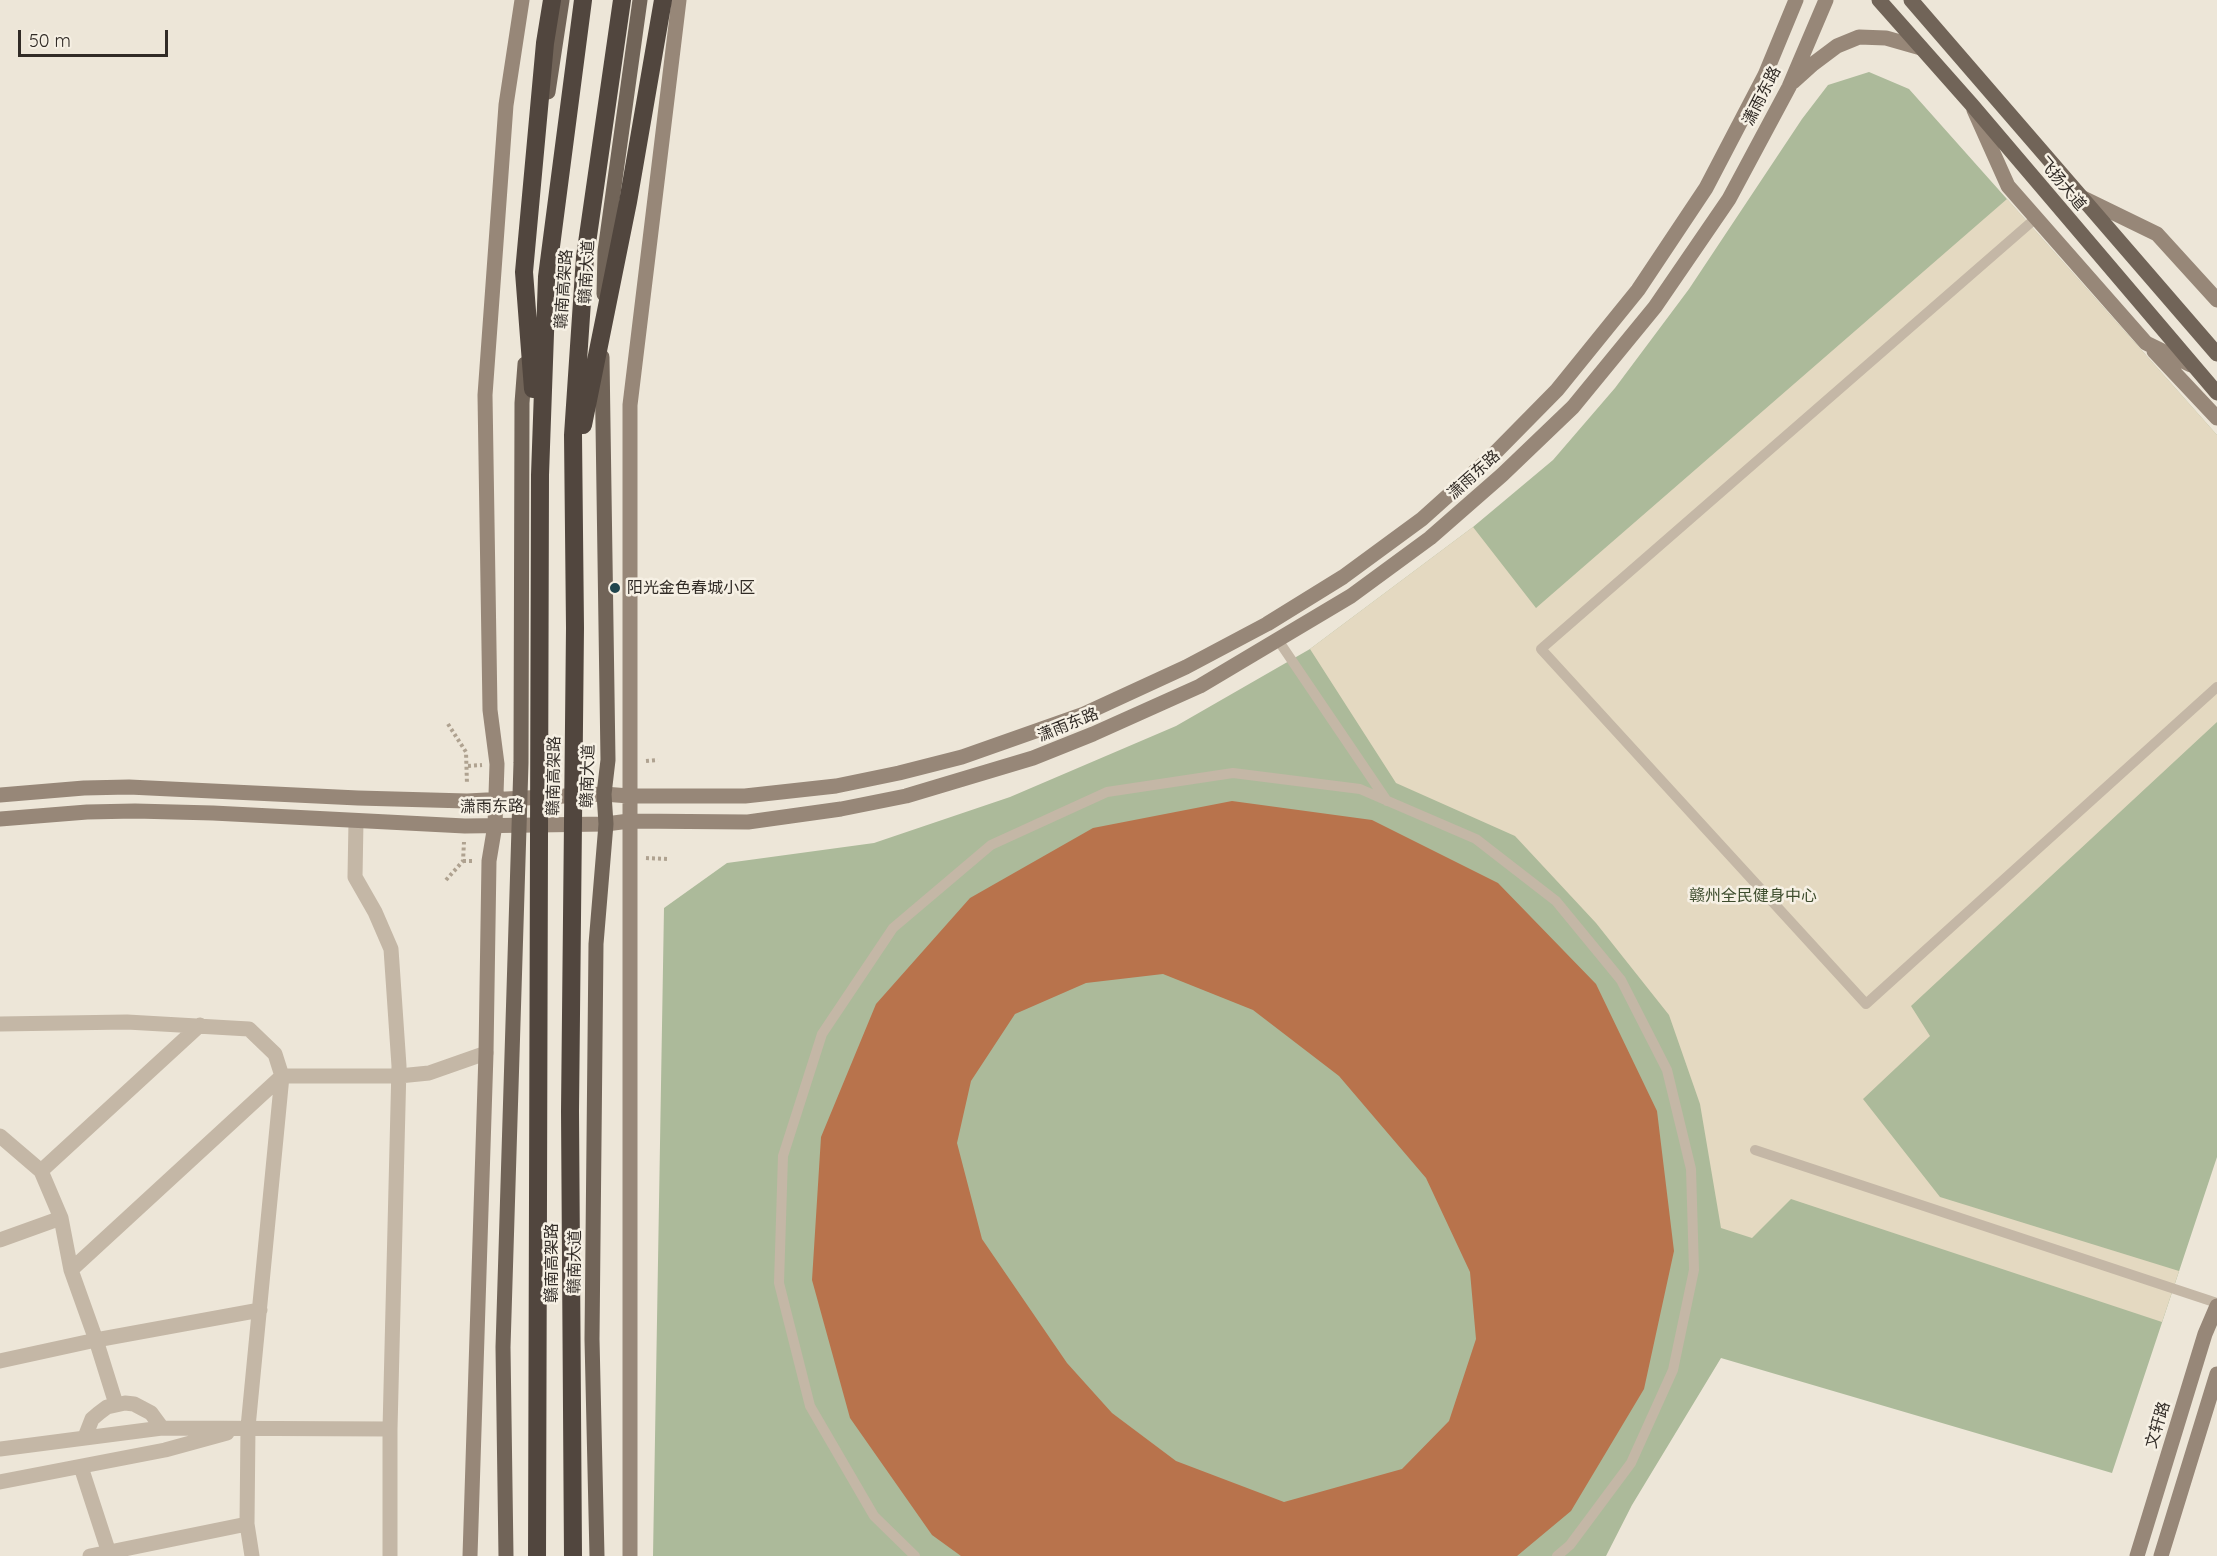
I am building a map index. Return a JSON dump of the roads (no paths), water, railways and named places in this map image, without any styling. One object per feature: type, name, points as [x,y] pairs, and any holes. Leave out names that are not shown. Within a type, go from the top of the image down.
[{"type":"highway","points":[[540,475],[524,272],[545,43],[552,0]]},
{"type":"highway","name":"赣南高架路","points":[[537,1556],[540,475],[547,277],[583,0]]},
{"type":"highway","name":"赣南高架路","points":[[573,1556],[570,1111],[575,628],[573,435],[585,257],[622,0]]},
{"type":"highway","points":[[574,473],[628,202],[663,0]]},
{"type":"main road","points":[[471,1556],[486,1053],[489,861],[495,825],[497,764],[490,710],[485,395],[506,105],[522,0]]},
{"type":"main road","points":[[506,1556],[503,1347],[520,798],[522,403],[546,107],[562,0]]},
{"type":"main road","name":"赣南大道","points":[[597,1556],[592,1339],[596,944],[606,824],[604,794],[608,760],[602,396],[604,251],[640,0]]},
{"type":"main road","points":[[630,1556],[630,405],[679,0]]},
{"type":"main road","name":"潇雨东路","points":[[0,795],[84,788],[129,788],[358,798],[496,800],[604,794],[745,796],[825,787],[899,773],[962,757],[1084,714],[1186,667],[1267,624],[1343,577],[1422,519],[1491,457],[1557,390],[1638,290],[1706,188],[1765,75],[1796,0]]},
{"type":"main road","name":"潇雨东路","points":[[0,819],[87,812],[135,812],[213,813],[465,826],[606,824],[629,821],[748,822],[841,809],[906,796],[1033,758],[1094,734],[1200,686],[1351,596],[1430,538],[1502,475],[1573,407],[1655,307],[1729,199],[1789,87],[1826,0]]},
{"type":"main road","name":"飞扬大道","points":[[1879,0],[1972,105],[2217,393]]},
{"type":"main road","name":"飞扬大道","points":[[1911,0],[2217,354]]},
{"type":"main road","points":[[1789,87],[1813,64],[1837,46],[1859,37],[1886,38],[1921,48]]},
{"type":"main road","points":[[1972,105],[2008,186],[2146,343],[2217,418]]},
{"type":"main road","points":[[2081,197],[2157,234],[2217,300]]},
{"type":"main road","points":[[2146,343],[2191,365]]},
{"type":"main road","name":"文轩路","points":[[2137,1556],[2211,1336],[2217,1305]]},
{"type":"main road","points":[[2161,1556],[2217,1374]]},
{"type":"street","points":[[356,821],[355,877],[375,912],[391,949],[399,1076],[390,1429],[390,1556]]},
{"type":"street","points":[[0,1024],[127,1022],[249,1029],[275,1054],[282,1076],[248,1428],[247,1524],[252,1556]]},
{"type":"street","points":[[41,1171],[200,1025]]},
{"type":"street","points":[[71,1270],[282,1076],[399,1076],[429,1073],[486,1053]]},
{"type":"street","points":[[0,1136],[41,1171],[61,1218],[71,1270],[116,1404]]},
{"type":"street","points":[[0,1240],[61,1218]]},
{"type":"street","points":[[0,1361],[96,1340],[260,1310]]},
{"type":"street","points":[[85,1437],[92,1419],[107,1407],[116,1404],[134,1404],[143,1407],[151,1413],[162,1428]]},
{"type":"street","points":[[0,1449],[162,1428],[390,1429]]},
{"type":"street","points":[[0,1482],[165,1450],[248,1428]]},
{"type":"street","points":[[81,1467],[110,1555]]},
{"type":"street","points":[[90,1556],[110,1555],[247,1524]]},
{"type":"lane","points":[[2036,218],[1541,649],[1866,1004],[2217,687]]},
{"type":"lane","points":[[1278,640],[1387,801]]},
{"type":"lane","points":[[915,1556],[874,1516],[810,1406],[779,1283],[783,1156],[822,1034],[893,928],[991,845],[1107,792],[1233,773],[1359,789],[1476,839],[1556,901],[1621,980],[1667,1070],[1691,1169],[1694,1270],[1673,1370],[1631,1463],[1570,1545],[1557,1556]]},
{"type":"lane","points":[[1755,1150],[2217,1305]]},
{"type":"place","name":"阳光金色春城小区","points":[[615,588]]},
{"type":"park label","name":"赣州全民健身中心","points":[[1753,896]]}]
